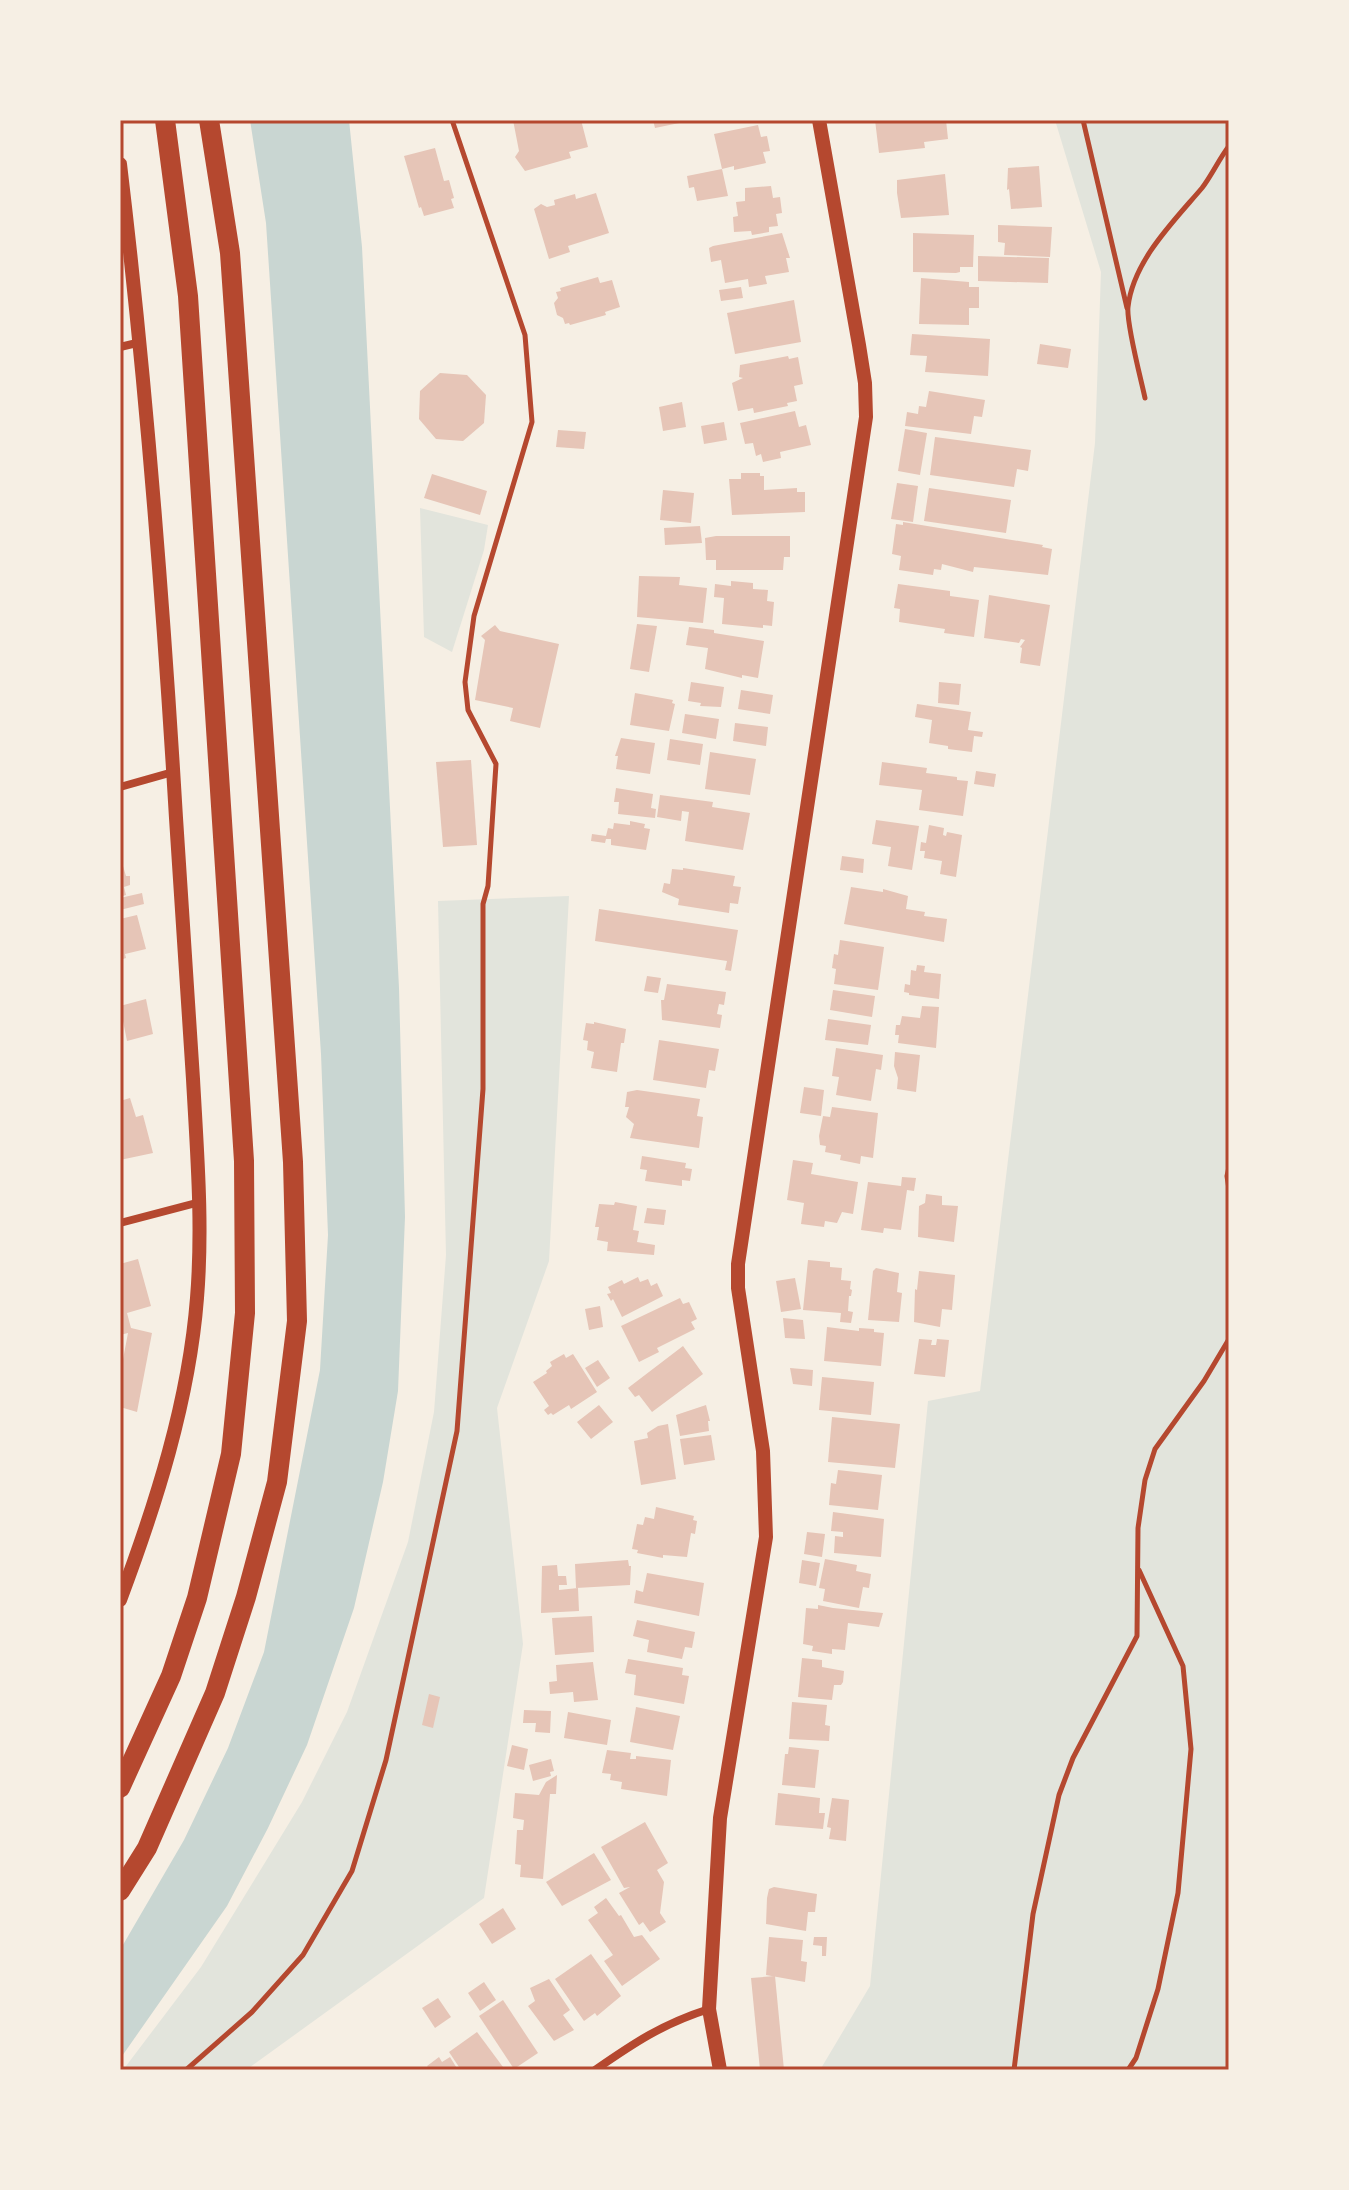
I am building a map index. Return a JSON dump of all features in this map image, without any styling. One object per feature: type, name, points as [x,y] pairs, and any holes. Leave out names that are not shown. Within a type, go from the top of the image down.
[{"type":"highway","points":[[120,1788],[171,1676],[197,1598],[231,1454],[245,1313],[244,1161],[191,343],[180,222],[165,120]]},
{"type":"highway","points":[[120,1891],[147,1848],[215,1693],[246,1597],[277,1482],[297,1321],[293,1162],[230,253],[209,120]]},
{"type":"street","points":[[720,2070],[709,2009],[720,1818],[766,1537],[763,1451],[738,1288],[738,1264],[866,417],[859,345],[819,120]]},
{"type":"street","points":[[120,164],[141,342],[173,772],[200,1202],[197,1299],[185,1379],[143,1538],[120,1600]]},
{"type":"street","points":[[120,347],[141,342]]},
{"type":"street","points":[[120,787],[173,772]]},
{"type":"street","points":[[120,1223],[200,1202]]},
{"type":"street","points":[[595,2070],[647,2034],[674,2020],[709,2009]]},
{"type":"path","points":[[186,2070],[252,2012],[303,1955],[352,1871],[386,1760],[457,1431],[483,1089],[483,904],[488,886],[496,764],[468,710],[465,682],[474,616],[532,422],[525,335],[452,120]]},
{"type":"path","points":[[1083,120],[1145,398]]},
{"type":"path","points":[[1127,309],[1145,260],[1204,185],[1229,146]]},
{"type":"path","points":[[1229,1167],[1229,1189]]},
{"type":"path","points":[[1014,2070],[1033,1914],[1059,1795],[1073,1758],[1137,1636],[1140,1516],[1145,1480],[1155,1449],[1204,1381],[1229,1339]]},
{"type":"path","points":[[1128,2070],[1136,2058],[1158,1989],[1178,1893],[1191,1749],[1183,1666],[1139,1568]]},
{"type":"shaded area","points":[[250,120],[349,120],[362,247],[399,988],[405,1217],[398,1391],[383,1482],[354,1608],[307,1745],[227,1906],[120,2059],[120,1950],[184,1840],[228,1748],[264,1652],[320,1370],[328,1235],[321,1054],[266,223]]},
{"type":"shaded area","points":[[1055,120],[1229,120],[1229,2070],[820,2070],[870,1986],[928,1401],[980,1391],[1095,443],[1101,272]]},
{"type":"shaded area","points":[[420,508],[488,525],[484,550],[452,652],[424,637]]},
{"type":"shaded area","points":[[569,896],[549,1261],[497,1408],[523,1644],[484,1898],[246,2070],[123,2070],[201,1967],[302,1802],[347,1712],[408,1542],[434,1412],[446,1255],[438,901]]},
{"type":"building","points":[[513,120],[581,120],[588,147],[569,152],[571,158],[525,171],[515,157],[519,151]]},
{"type":"building","points":[[653,120],[689,120],[689,121],[655,128]]},
{"type":"building","points":[[875,120],[946,120],[948,139],[924,142],[925,148],[879,153]]},
{"type":"building","points":[[758,125],[761,137],[767,136],[770,151],[763,152],[766,163],[734,170],[734,166],[722,169],[714,134]]},
{"type":"building","points":[[435,148],[444,181],[449,180],[454,208],[424,216],[404,156]]},
{"type":"building","points":[[1039,166],[1042,207],[1011,209],[1007,190],[1008,168]]},
{"type":"building","points":[[722,169],[728,196],[697,201],[694,187],[689,188],[687,176]]},
{"type":"building","points":[[945,174],[949,215],[901,218],[897,180]]},
{"type":"building","points":[[771,186],[773,198],[780,197],[782,213],[776,214],[778,226],[769,227],[769,232],[752,235],[751,231],[734,232],[733,217],[738,216],[736,202],[745,201],[745,188]]},
{"type":"building","points":[[596,193],[609,233],[568,246],[570,252],[549,259],[534,209],[541,204],[547,207],[555,205],[554,200],[575,194],[576,199]]},
{"type":"building","points":[[998,225],[1052,227],[1050,257],[1004,255],[1005,243],[998,242]]},
{"type":"building","points":[[782,233],[790,258],[786,258],[789,272],[765,276],[767,284],[749,287],[748,279],[725,283],[721,260],[711,262],[709,248],[713,246]]},
{"type":"building","points":[[913,233],[974,235],[973,267],[960,267],[960,272],[956,273],[913,272]]},
{"type":"building","points":[[978,256],[1049,258],[1048,283],[978,281]]},
{"type":"building","points":[[598,277],[600,283],[612,280],[620,307],[605,312],[606,315],[565,324],[563,318],[557,315],[554,303],[558,298],[556,292],[561,291],[560,288]]},
{"type":"building","points":[[921,278],[969,282],[969,287],[979,287],[979,308],[969,308],[969,325],[919,324]]},
{"type":"building","points":[[741,287],[743,298],[721,301],[719,290]]},
{"type":"building","points":[[794,300],[801,342],[735,354],[727,313]]},
{"type":"building","points":[[912,334],[990,339],[988,376],[925,372],[927,356],[910,355]]},
{"type":"building","points":[[1040,344],[1071,349],[1068,368],[1037,364]]},
{"type":"building","points":[[788,356],[789,359],[798,357],[803,384],[794,386],[797,401],[754,413],[753,408],[738,411],[732,383],[743,378],[739,377],[740,365]]},
{"type":"building","points":[[440,373],[467,375],[486,395],[484,423],[463,441],[436,439],[419,419],[420,391]]},
{"type":"building","points":[[929,391],[985,400],[982,417],[974,416],[971,434],[905,426],[907,412],[918,414],[919,406],[926,407]]},
{"type":"building","points":[[682,402],[686,427],[663,431],[659,407]]},
{"type":"building","points":[[795,411],[799,427],[806,425],[811,445],[780,452],[781,458],[763,462],[761,454],[756,456],[753,443],[745,444],[740,423]]},
{"type":"building","points":[[724,422],[727,440],[704,444],[701,426]]},
{"type":"building","points":[[905,429],[927,433],[920,475],[898,471]]},
{"type":"building","points":[[558,430],[586,432],[584,449],[556,447]]},
{"type":"building","points":[[935,437],[1031,450],[1028,471],[1017,469],[1014,487],[930,475]]},
{"type":"building","points":[[741,473],[760,473],[764,476],[764,490],[797,488],[797,492],[805,492],[805,512],[732,515],[729,479],[741,479]]},
{"type":"building","points":[[432,474],[487,491],[480,515],[424,498]]},
{"type":"building","points":[[897,483],[918,486],[913,522],[891,519]]},
{"type":"building","points":[[929,488],[1011,500],[1006,533],[924,521]]},
{"type":"building","points":[[663,490],[694,493],[691,523],[660,520]]},
{"type":"building","points":[[903,522],[1043,545],[1052,549],[1048,575],[974,567],[973,572],[942,564],[941,570],[934,569],[933,575],[899,570],[901,556],[892,554],[896,524],[903,525]]},
{"type":"building","points":[[700,526],[702,543],[665,545],[664,528]]},
{"type":"building","points":[[790,536],[790,557],[784,557],[783,570],[716,570],[716,560],[706,560],[705,538]]},
{"type":"building","points":[[639,576],[680,577],[679,585],[707,588],[703,623],[637,617]]},
{"type":"building","points":[[731,581],[753,583],[753,589],[768,590],[767,601],[774,602],[772,626],[722,624],[724,598],[714,597],[715,584],[731,586]]},
{"type":"building","points":[[898,584],[950,591],[950,596],[979,600],[974,637],[899,622],[900,609],[894,608]]},
{"type":"building","points":[[989,595],[1050,605],[1040,666],[1020,663],[1020,647],[1025,640],[1021,639],[1019,643],[984,638]]},
{"type":"building","points":[[637,624],[657,626],[649,672],[630,669]]},
{"type":"building","points":[[495,625],[500,631],[559,644],[540,728],[510,721],[513,708],[475,700],[485,640],[481,636]]},
{"type":"building","points":[[689,627],[764,641],[758,678],[742,675],[742,678],[705,669],[708,648],[686,645]]},
{"type":"building","points":[[691,682],[724,687],[721,707],[700,706],[701,703],[688,701]]},
{"type":"building","points":[[939,682],[961,684],[959,705],[938,703]]},
{"type":"building","points":[[741,690],[773,695],[770,714],[738,709]]},
{"type":"building","points":[[635,693],[673,700],[675,704],[669,731],[630,725]]},
{"type":"building","points":[[917,704],[971,712],[968,730],[983,732],[982,737],[974,736],[972,752],[929,743],[932,720],[915,717]]},
{"type":"building","points":[[685,714],[719,719],[716,739],[682,733]]},
{"type":"building","points":[[735,723],[768,727],[766,746],[733,741]]},
{"type":"building","points":[[621,738],[655,743],[650,774],[616,769],[618,756],[615,756]]},
{"type":"building","points":[[670,739],[703,744],[700,765],[667,760]]},
{"type":"building","points":[[710,752],[756,759],[750,795],[705,789]]},
{"type":"building","points":[[471,760],[477,845],[443,847],[436,762]]},
{"type":"building","points":[[882,762],[927,768],[926,773],[968,781],[963,816],[919,810],[922,790],[879,785]]},
{"type":"building","points":[[976,771],[996,774],[994,787],[974,784]]},
{"type":"building","points":[[616,788],[653,794],[651,808],[656,809],[655,818],[618,814],[619,802],[614,802]]},
{"type":"building","points":[[660,795],[713,802],[712,807],[750,813],[743,850],[685,841],[689,812],[682,811],[681,821],[657,817]]},
{"type":"building","points":[[876,820],[919,826],[912,870],[888,866],[891,847],[872,844]]},
{"type":"building","points":[[630,821],[645,824],[644,828],[650,829],[646,850],[611,845],[611,839],[606,839],[605,843],[591,841],[592,834],[606,836],[608,828],[613,829],[614,823],[630,825]]},
{"type":"building","points":[[929,825],[944,828],[943,835],[946,836],[947,832],[962,835],[956,877],[940,874],[942,861],[924,858],[925,851],[920,851],[921,842],[926,843]]},
{"type":"building","points":[[120,856],[126,876],[130,876],[130,885],[124,887],[126,895],[120,897]]},
{"type":"building","points":[[842,856],[864,859],[863,873],[840,870]]},
{"type":"building","points":[[672,869],[735,876],[733,886],[741,887],[738,904],[730,903],[729,913],[678,905],[679,899],[662,892],[664,883],[670,884]]},
{"type":"building","points":[[851,887],[883,892],[883,889],[908,896],[906,909],[925,912],[924,916],[947,919],[944,942],[844,924]]},
{"type":"building","points":[[142,893],[144,904],[120,910],[120,898]]},
{"type":"building","points":[[599,909],[738,930],[731,971],[725,970],[727,961],[595,941]]},
{"type":"building","points":[[137,915],[146,949],[125,954],[126,958],[120,960],[120,919]]},
{"type":"building","points":[[840,940],[884,947],[878,990],[834,984],[836,969],[832,968]]},
{"type":"building","points":[[917,965],[925,966],[924,972],[941,974],[939,999],[904,992],[905,984],[910,985],[911,970],[916,971]]},
{"type":"building","points":[[647,976],[661,978],[658,993],[644,991]]},
{"type":"building","points":[[667,984],[726,992],[724,1005],[719,1004],[717,1014],[722,1015],[720,1028],[662,1020],[661,1000],[664,1000]]},
{"type":"building","points":[[833,990],[875,996],[872,1017],[830,1010]]},
{"type":"building","points":[[146,999],[153,1034],[127,1041],[120,1006]]},
{"type":"building","points":[[922,1006],[939,1007],[936,1048],[898,1043],[899,1035],[895,1035],[896,1025],[900,1025],[902,1016],[920,1018]]},
{"type":"building","points":[[828,1019],[871,1025],[868,1045],[825,1040]]},
{"type":"building","points":[[586,1023],[626,1029],[617,1072],[591,1068],[594,1052],[587,1050],[588,1041],[583,1040]]},
{"type":"building","points":[[659,1040],[719,1049],[715,1071],[709,1070],[706,1088],[653,1080]]},
{"type":"building","points":[[836,1048],[883,1055],[881,1070],[876,1069],[871,1101],[836,1095],[839,1077],[832,1076]]},
{"type":"building","points":[[895,1052],[920,1055],[916,1092],[897,1089]]},
{"type":"building","points":[[804,1087],[824,1090],[821,1116],[800,1113]]},
{"type":"building","points":[[637,1090],[700,1099],[697,1116],[703,1117],[699,1148],[630,1138],[634,1124],[626,1117],[629,1107],[625,1107],[627,1092]]},
{"type":"building","points":[[130,1098],[136,1117],[143,1115],[153,1153],[120,1160],[120,1101]]},
{"type":"building","points":[[832,1107],[878,1113],[873,1158],[861,1156],[860,1164],[840,1160],[841,1155],[825,1152],[826,1146],[820,1145],[819,1136],[823,1116],[830,1117]]},
{"type":"building","points":[[642,1156],[686,1163],[685,1168],[692,1169],[690,1181],[682,1180],[682,1186],[645,1181],[647,1170],[640,1169]]},
{"type":"building","points":[[793,1160],[813,1163],[811,1174],[858,1182],[853,1214],[842,1212],[837,1223],[825,1221],[824,1227],[801,1224],[804,1203],[787,1200]]},
{"type":"building","points":[[902,1177],[916,1178],[914,1191],[907,1190],[901,1230],[884,1228],[883,1233],[861,1230],[868,1182],[901,1186]]},
{"type":"building","points":[[926,1194],[942,1196],[942,1205],[958,1206],[954,1242],[918,1237],[919,1206],[925,1203]]},
{"type":"building","points":[[615,1202],[637,1206],[633,1230],[639,1231],[637,1242],[655,1245],[654,1255],[607,1251],[608,1242],[597,1240],[599,1227],[595,1227],[599,1204],[614,1205]]},
{"type":"building","points":[[647,1208],[666,1210],[664,1225],[644,1223]]},
{"type":"building","points":[[138,1259],[151,1306],[127,1313],[131,1328],[152,1333],[137,1412],[120,1407],[120,1375],[128,1333],[120,1335],[120,1264]]},
{"type":"building","points":[[808,1260],[830,1262],[830,1267],[842,1268],[841,1280],[851,1281],[848,1311],[853,1312],[851,1323],[840,1322],[841,1313],[803,1310]]},
{"type":"building","points":[[876,1268],[899,1273],[897,1292],[902,1293],[899,1322],[868,1320],[873,1271]]},
{"type":"building","points":[[919,1271],[955,1275],[952,1310],[942,1309],[940,1327],[914,1322]]},
{"type":"building","points":[[638,1277],[640,1282],[648,1279],[651,1286],[657,1283],[663,1296],[622,1317],[607,1294],[611,1293],[608,1287]]},
{"type":"building","points":[[795,1278],[801,1309],[781,1312],[776,1281]]},
{"type":"building","points":[[680,1298],[683,1304],[689,1302],[697,1319],[691,1322],[695,1329],[657,1348],[659,1352],[639,1362],[621,1326]]},
{"type":"building","points":[[600,1306],[603,1327],[589,1330],[585,1309]]},
{"type":"building","points":[[783,1318],[803,1320],[805,1339],[785,1338]]},
{"type":"building","points":[[827,1327],[859,1331],[859,1328],[874,1329],[874,1332],[884,1333],[881,1366],[824,1361]]},
{"type":"building","points":[[919,1339],[932,1340],[931,1345],[936,1345],[937,1339],[949,1340],[945,1377],[914,1374]]},
{"type":"building","points":[[683,1346],[703,1374],[652,1412],[639,1395],[635,1397],[628,1388]]},
{"type":"building","points":[[564,1354],[566,1358],[573,1354],[597,1392],[571,1409],[569,1405],[548,1415],[544,1410],[549,1406],[533,1382],[547,1373],[552,1366],[550,1362]]},
{"type":"building","points":[[598,1360],[610,1378],[597,1387],[585,1368]]},
{"type":"building","points":[[790,1368],[813,1370],[812,1386],[793,1384]]},
{"type":"building","points":[[822,1377],[874,1382],[871,1415],[819,1410]]},
{"type":"building","points":[[599,1405],[613,1422],[591,1439],[577,1422]]},
{"type":"building","points":[[706,1405],[709,1431],[680,1436],[676,1415]]},
{"type":"building","points":[[832,1417],[900,1424],[895,1468],[828,1462]]},
{"type":"building","points":[[668,1424],[676,1479],[641,1485],[634,1441],[648,1438],[647,1433]]},
{"type":"building","points":[[711,1435],[715,1460],[684,1465],[680,1439]]},
{"type":"building","points":[[838,1470],[882,1475],[878,1510],[829,1505],[831,1483],[836,1484]]},
{"type":"building","points":[[656,1507],[694,1516],[693,1520],[697,1521],[695,1534],[691,1533],[687,1557],[663,1555],[663,1558],[637,1553],[638,1550],[632,1549],[637,1524],[643,1525],[645,1517],[654,1519]]},
{"type":"building","points":[[833,1512],[884,1519],[881,1557],[834,1553],[835,1536],[843,1537],[843,1532],[831,1531]]},
{"type":"building","points":[[807,1532],[825,1534],[822,1557],[804,1554]]},
{"type":"building","points":[[825,1559],[857,1565],[856,1571],[871,1574],[869,1588],[863,1587],[859,1608],[823,1601],[825,1589],[819,1588]]},
{"type":"building","points":[[628,1560],[631,1566],[630,1585],[576,1588],[575,1564]]},
{"type":"building","points":[[802,1560],[820,1563],[816,1586],[799,1583]]},
{"type":"building","points":[[557,1565],[558,1576],[566,1576],[567,1585],[559,1585],[559,1590],[578,1588],[579,1611],[541,1613],[542,1566]]},
{"type":"building","points":[[647,1573],[704,1583],[699,1616],[634,1603],[636,1590],[643,1592]]},
{"type":"building","points":[[818,1605],[883,1613],[879,1627],[848,1623],[845,1650],[832,1649],[832,1654],[812,1651],[813,1646],[803,1644],[806,1608],[818,1609]]},
{"type":"building","points":[[592,1616],[594,1652],[555,1655],[552,1618]]},
{"type":"building","points":[[637,1620],[695,1632],[692,1648],[685,1647],[682,1659],[647,1652],[649,1640],[633,1636]]},
{"type":"building","points":[[802,1658],[822,1660],[822,1667],[844,1671],[841,1685],[834,1685],[832,1700],[798,1697]]},
{"type":"building","points":[[628,1659],[683,1668],[682,1675],[689,1676],[684,1704],[634,1695],[636,1675],[625,1673]]},
{"type":"building","points":[[593,1662],[598,1700],[574,1702],[573,1692],[550,1694],[549,1682],[557,1681],[556,1665]]},
{"type":"building","points":[[429,1694],[440,1697],[433,1728],[422,1725]]},
{"type":"building","points":[[792,1702],[827,1705],[825,1725],[830,1726],[829,1741],[789,1739]]},
{"type":"building","points":[[636,1707],[680,1716],[673,1750],[630,1742]]},
{"type":"building","points":[[524,1710],[551,1711],[550,1733],[535,1732],[536,1723],[523,1723]]},
{"type":"building","points":[[568,1712],[611,1720],[607,1745],[564,1738]]},
{"type":"building","points":[[512,1745],[528,1749],[524,1770],[507,1766]]},
{"type":"building","points":[[789,1747],[819,1750],[815,1788],[782,1785],[785,1754],[788,1754]]},
{"type":"building","points":[[607,1750],[631,1753],[630,1759],[636,1759],[636,1756],[671,1760],[667,1796],[621,1789],[622,1782],[610,1780],[611,1774],[602,1773]]},
{"type":"building","points":[[551,1759],[554,1771],[550,1772],[551,1776],[533,1781],[529,1765]]},
{"type":"building","points":[[557,1775],[556,1794],[550,1794],[543,1879],[520,1877],[521,1865],[515,1864],[517,1830],[523,1830],[524,1820],[513,1818],[515,1793],[539,1795],[546,1782]]},
{"type":"building","points":[[778,1793],[820,1798],[819,1813],[825,1813],[823,1829],[775,1825]]},
{"type":"building","points":[[832,1798],[849,1800],[846,1841],[829,1839],[831,1828],[827,1827]]},
{"type":"building","points":[[645,1822],[668,1863],[657,1870],[664,1882],[660,1913],[666,1922],[650,1932],[643,1922],[639,1925],[619,1893],[630,1887],[624,1888],[601,1847]]},
{"type":"building","points":[[594,1853],[611,1880],[562,1906],[546,1882]]},
{"type":"building","points":[[774,1887],[817,1894],[815,1912],[808,1912],[806,1931],[766,1924],[767,1898],[769,1889]]},
{"type":"building","points":[[606,1898],[634,1937],[642,1935],[660,1959],[622,1986],[604,1961],[613,1955],[588,1920],[598,1913],[594,1907]]},
{"type":"building","points":[[503,1908],[516,1929],[492,1944],[479,1924]]},
{"type":"building","points":[[769,1937],[803,1940],[801,1961],[807,1962],[805,1982],[766,1975]]},
{"type":"building","points":[[814,1937],[827,1937],[826,1956],[822,1956],[822,1946],[813,1945]]},
{"type":"building","points":[[591,1954],[621,1996],[597,2016],[595,2013],[584,2021],[555,1979]]},
{"type":"building","points":[[775,1976],[784,2070],[760,2070],[751,1978]]},
{"type":"building","points":[[549,1979],[570,2010],[563,2015],[574,2030],[554,2041],[528,2006],[535,2001],[530,1988]]},
{"type":"building","points":[[484,1982],[496,2000],[480,2011],[468,1993]]},
{"type":"building","points":[[438,1998],[451,2017],[435,2028],[422,2008]]},
{"type":"building","points":[[503,2000],[538,2053],[514,2069],[479,2016]]},
{"type":"building","points":[[477,2032],[503,2067],[499,2070],[461,2070],[449,2052]]},
{"type":"building","points":[[439,2057],[442,2062],[450,2057],[458,2070],[430,2070],[427,2066]]}]
